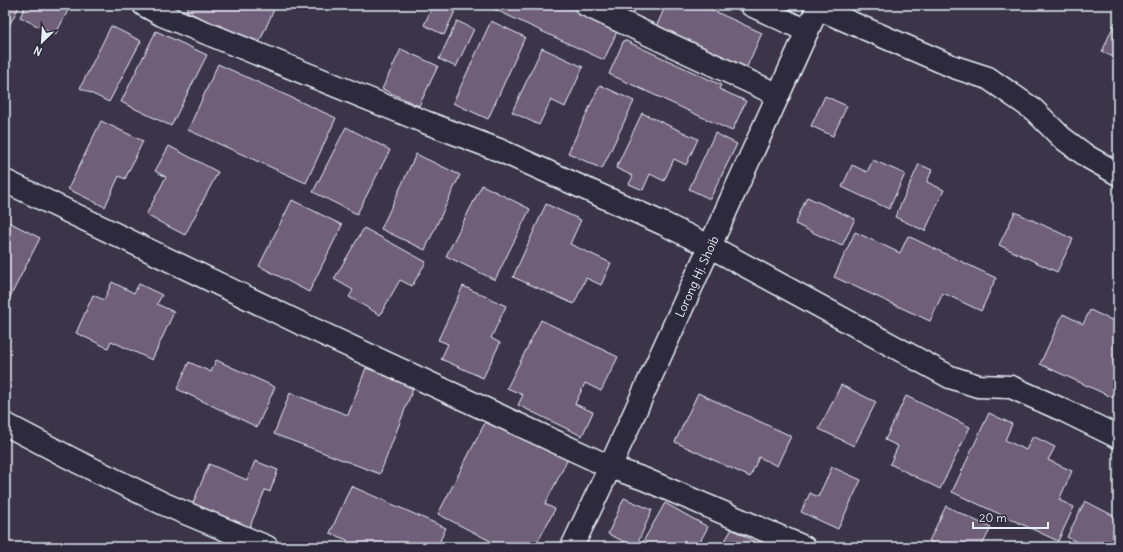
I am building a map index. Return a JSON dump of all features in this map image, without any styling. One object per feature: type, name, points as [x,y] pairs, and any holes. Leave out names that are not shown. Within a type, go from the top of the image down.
[{"type":"street","points":[[144,5],[162,14],[425,122],[499,150],[711,247],[950,378],[978,386],[1011,387],[1118,437]]},
{"type":"street","points":[[586,5],[778,95]]},
{"type":"street","points":[[751,5],[807,31]]},
{"type":"street","points":[[818,7],[954,67],[988,78],[1034,110],[1061,136],[1088,157],[1118,174]]},
{"type":"street","name":"Lorong Hj. Shoib","points":[[572,547],[711,247],[818,7]]},
{"type":"street","points":[[5,181],[302,324],[610,467],[644,479],[804,547]]},
{"type":"street","points":[[5,424],[164,504],[267,547]]},
{"type":"building","points":[[5,5],[20,5],[5,33]]},
{"type":"building","points":[[26,5],[71,5],[55,35],[20,17]]},
{"type":"building","points":[[189,5],[276,5],[258,45],[186,11]]},
{"type":"building","points":[[433,5],[443,5],[455,11],[444,35],[424,25]]},
{"type":"building","points":[[485,5],[571,5],[619,27],[604,60]]},
{"type":"building","points":[[601,5],[637,5],[631,19]]},
{"type":"building","points":[[666,5],[701,5],[762,33],[745,71],[655,29]]},
{"type":"building","points":[[457,21],[474,29],[456,67],[439,59]]},
{"type":"building","points":[[491,21],[525,37],[488,119],[453,103]]},
{"type":"building","points":[[1115,22],[1118,23],[1118,59],[1102,52]]},
{"type":"building","points":[[111,26],[141,41],[109,102],[80,88]]},
{"type":"building","points":[[156,31],[207,55],[171,126],[121,102]]},
{"type":"building","points":[[624,40],[721,85],[719,89],[746,101],[732,131],[609,74]]},
{"type":"building","points":[[542,48],[583,67],[565,107],[551,100],[539,125],[512,112]]},
{"type":"building","points":[[401,49],[438,66],[419,106],[382,89]]},
{"type":"building","points":[[218,64],[336,118],[306,183],[188,130]]},
{"type":"building","points":[[600,85],[634,101],[602,169],[568,153]]},
{"type":"building","points":[[825,96],[847,106],[833,136],[811,126]]},
{"type":"building","points":[[642,113],[698,139],[686,165],[674,159],[664,181],[650,174],[643,190],[629,184],[633,176],[616,168]]},
{"type":"building","points":[[101,121],[143,141],[125,179],[119,176],[105,207],[68,189]]},
{"type":"building","points":[[346,127],[390,150],[357,214],[313,192]]},
{"type":"building","points":[[715,133],[737,144],[710,199],[689,189]]},
{"type":"building","points":[[169,146],[218,172],[185,235],[146,215],[166,177],[155,171]]},
{"type":"building","points":[[416,154],[460,175],[425,250],[381,229]]},
{"type":"building","points":[[873,160],[905,174],[889,209],[842,187],[852,165],[867,172]]},
{"type":"building","points":[[919,164],[932,170],[927,182],[944,190],[925,231],[895,217]]},
{"type":"building","points":[[482,185],[530,209],[495,280],[446,256]]},
{"type":"building","points":[[807,197],[855,219],[842,246],[795,224]]},
{"type":"building","points":[[292,200],[342,225],[309,292],[259,266]]},
{"type":"building","points":[[546,204],[581,220],[570,244],[611,263],[601,285],[586,278],[574,304],[513,277]]},
{"type":"building","points":[[1015,212],[1073,239],[1057,272],[999,245]]},
{"type":"building","points":[[5,220],[40,238],[5,307]]},
{"type":"building","points":[[364,228],[426,262],[412,286],[400,280],[380,315],[349,297],[353,290],[334,279]]},
{"type":"building","points":[[855,232],[900,253],[908,236],[996,278],[981,311],[943,293],[930,321],[834,277]]},
{"type":"building","points":[[112,282],[134,293],[139,284],[162,295],[157,304],[174,312],[152,360],[111,341],[108,348],[76,333],[93,295],[104,300]]},
{"type":"building","points":[[463,286],[506,306],[491,338],[500,343],[483,378],[441,359],[448,344],[438,340]]},
{"type":"building","points":[[1090,310],[1118,323],[1118,400],[1040,364],[1063,314],[1083,324]]},
{"type":"building","points":[[541,320],[618,357],[601,391],[585,383],[575,404],[593,412],[582,436],[518,405],[523,395],[507,388]]},
{"type":"building","points":[[216,360],[275,387],[257,427],[177,389],[189,362],[211,372]]},
{"type":"building","points":[[366,368],[414,386],[380,474],[274,434],[290,393],[348,415]]},
{"type":"building","points":[[841,385],[876,402],[854,446],[819,429]]},
{"type":"building","points":[[698,393],[791,436],[777,466],[759,457],[750,477],[675,442]]},
{"type":"building","points":[[906,396],[970,427],[940,489],[890,464],[898,446],[885,440]]},
{"type":"building","points":[[989,413],[1012,424],[1005,440],[1026,450],[1033,436],[1055,447],[1048,460],[1072,471],[1059,500],[1074,507],[1058,541],[952,492]]},
{"type":"building","points":[[488,417],[568,459],[545,504],[555,509],[535,547],[502,547],[438,514]]},
{"type":"building","points":[[255,461],[278,470],[270,492],[265,490],[248,531],[191,508],[209,464],[247,480]]},
{"type":"building","points":[[832,467],[861,480],[838,529],[801,512],[810,493],[818,497]]},
{"type":"building","points":[[351,486],[446,528],[437,547],[344,547],[347,540],[330,533]]},
{"type":"building","points":[[624,498],[652,510],[636,547],[608,534]]},
{"type":"building","points":[[1085,501],[1116,517],[1118,514],[1118,547],[1087,547],[1067,537]]},
{"type":"building","points":[[665,503],[708,527],[697,547],[640,547]]},
{"type":"building","points":[[946,506],[991,528],[981,547],[942,547],[929,541]]},
{"type":"building","points":[[732,529],[764,547],[721,547]]}]
